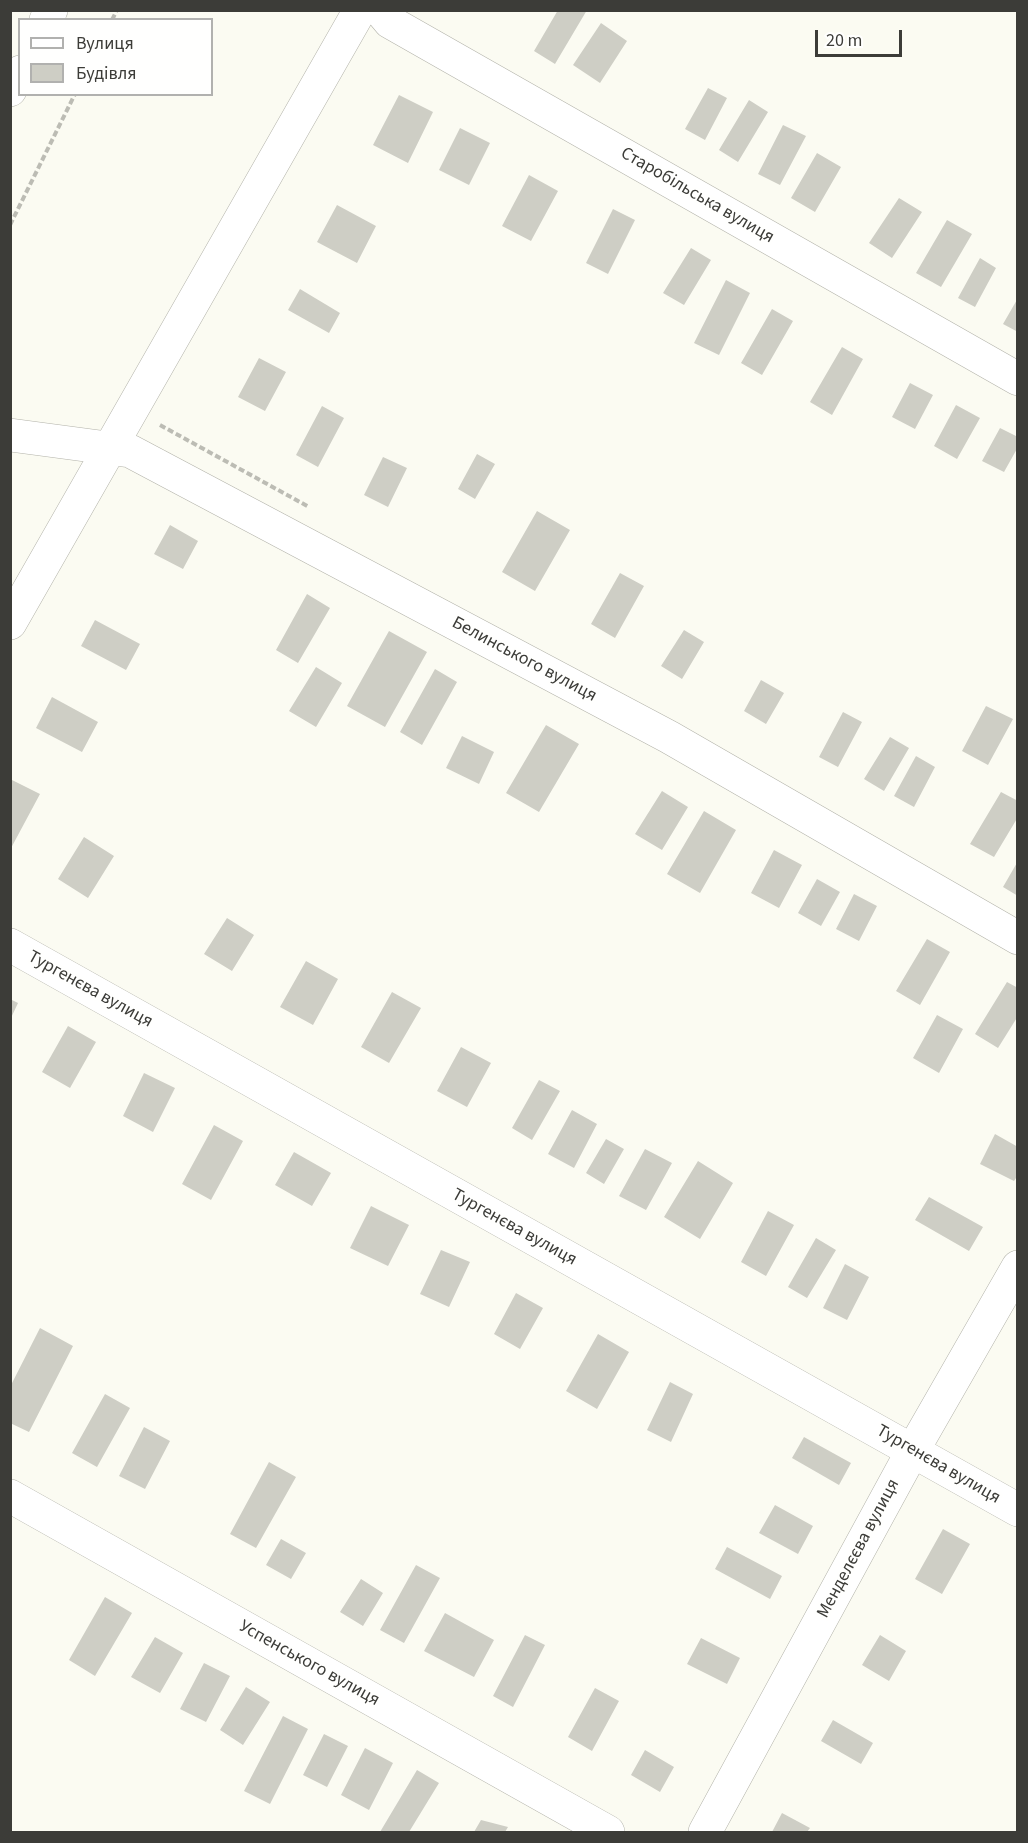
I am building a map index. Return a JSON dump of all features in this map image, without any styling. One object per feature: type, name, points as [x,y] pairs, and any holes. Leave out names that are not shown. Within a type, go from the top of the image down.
[{"type":"street","points":[[10,623],[112,448],[360,10]]},
{"type":"street","name":"Старобільська вулиця","points":[[380,10],[390,22],[1017,379]]},
{"type":"street","points":[[10,90],[18,76]]},
{"type":"street","name":"Белинського вулиця","points":[[10,435],[130,451],[658,732],[1017,938]]},
{"type":"street","name":"Тургенєва вулиця","points":[[10,945],[1017,1510]]},
{"type":"street","name":"Менделєєва вулиця","points":[[705,1833],[913,1450],[1017,1267]]},
{"type":"street","name":"Успенського вулиця","points":[[10,1496],[608,1833]]},
{"type":"path","points":[[10,225],[74,96]]},
{"type":"building","points":[[558,10],[587,10],[555,64],[534,51]]},
{"type":"building","points":[[601,23],[627,41],[600,83],[573,65]]},
{"type":"building","points":[[708,88],[727,98],[705,140],[685,129]]},
{"type":"building","points":[[399,95],[433,112],[408,163],[373,145]]},
{"type":"building","points":[[749,100],[768,112],[738,162],[719,150]]},
{"type":"building","points":[[783,125],[806,136],[780,185],[758,174]]},
{"type":"building","points":[[460,128],[490,143],[469,185],[439,170]]},
{"type":"building","points":[[817,153],[841,167],[815,212],[791,198]]},
{"type":"building","points":[[529,175],[558,191],[531,241],[502,226]]},
{"type":"building","points":[[899,198],[922,212],[892,258],[869,243]]},
{"type":"building","points":[[337,205],[376,226],[357,263],[317,242]]},
{"type":"building","points":[[613,209],[635,220],[608,274],[586,263]]},
{"type":"building","points":[[947,220],[972,234],[941,287],[916,273]]},
{"type":"building","points":[[691,248],[711,260],[684,305],[663,293]]},
{"type":"building","points":[[980,258],[996,268],[975,307],[958,298]]},
{"type":"building","points":[[726,280],[750,293],[719,355],[694,343]]},
{"type":"building","points":[[300,289],[340,313],[329,333],[288,310]]},
{"type":"building","points":[[1018,298],[1018,332],[1003,324]]},
{"type":"building","points":[[772,309],[793,321],[762,375],[741,363]]},
{"type":"building","points":[[842,347],[863,359],[832,415],[810,402]]},
{"type":"building","points":[[259,358],[286,372],[265,411],[238,397]]},
{"type":"building","points":[[910,383],[933,395],[915,429],[892,417]]},
{"type":"building","points":[[956,405],[980,418],[957,459],[934,446]]},
{"type":"building","points":[[322,406],[344,418],[318,467],[296,455]]},
{"type":"building","points":[[1000,428],[1018,437],[1018,447],[1004,472],[982,461]]},
{"type":"building","points":[[477,454],[495,464],[475,499],[458,489]]},
{"type":"building","points":[[383,457],[407,468],[388,507],[364,495]]},
{"type":"building","points":[[537,511],[570,530],[535,591],[502,572]]},
{"type":"building","points":[[170,525],[198,541],[183,569],[154,554]]},
{"type":"building","points":[[620,573],[644,586],[615,638],[591,624]]},
{"type":"building","points":[[307,594],[330,608],[298,663],[276,650]]},
{"type":"building","points":[[95,620],[140,644],[126,670],[81,646]]},
{"type":"building","points":[[684,630],[704,642],[682,679],[661,666]]},
{"type":"building","points":[[389,631],[427,652],[385,727],[347,706]]},
{"type":"building","points":[[316,667],[342,683],[316,727],[289,711]]},
{"type":"building","points":[[435,669],[457,682],[422,745],[400,732]]},
{"type":"building","points":[[761,680],[784,693],[766,724],[744,711]]},
{"type":"building","points":[[52,697],[98,722],[82,752],[36,728]]},
{"type":"building","points":[[986,706],[1013,719],[988,765],[962,751]]},
{"type":"building","points":[[843,712],[862,722],[838,767],[819,757]]},
{"type":"building","points":[[546,725],[579,744],[539,812],[506,793]]},
{"type":"building","points":[[462,736],[494,752],[479,784],[446,768]]},
{"type":"building","points":[[890,737],[909,748],[884,791],[864,779]]},
{"type":"building","points":[[916,756],[935,767],[914,807],[894,796]]},
{"type":"building","points":[[10,779],[40,794],[10,850]]},
{"type":"building","points":[[662,791],[688,807],[662,850],[635,834]]},
{"type":"building","points":[[1001,792],[1018,801],[1018,817],[994,857],[970,844]]},
{"type":"building","points":[[704,811],[736,830],[700,893],[667,874]]},
{"type":"building","points":[[84,837],[114,856],[88,898],[58,879]]},
{"type":"building","points":[[774,850],[802,865],[779,908],[751,893]]},
{"type":"building","points":[[1018,861],[1018,896],[1003,887]]},
{"type":"building","points":[[817,879],[840,892],[821,926],[798,913]]},
{"type":"building","points":[[854,894],[877,906],[859,941],[836,929]]},
{"type":"building","points":[[227,918],[254,935],[232,971],[204,954]]},
{"type":"building","points":[[927,939],[950,952],[920,1005],[896,991]]},
{"type":"building","points":[[306,961],[338,979],[313,1025],[280,1007]]},
{"type":"building","points":[[1007,982],[1018,988],[1018,1016],[998,1048],[975,1034]]},
{"type":"building","points":[[392,992],[421,1008],[389,1063],[361,1047]]},
{"type":"building","points":[[10,999],[18,1003],[10,1020]]},
{"type":"building","points":[[937,1015],[963,1029],[939,1073],[913,1058]]},
{"type":"building","points":[[68,1026],[96,1042],[70,1088],[42,1072]]},
{"type":"building","points":[[461,1047],[491,1063],[467,1107],[437,1091]]},
{"type":"building","points":[[144,1073],[175,1088],[153,1132],[123,1116]]},
{"type":"building","points":[[539,1080],[560,1091],[532,1140],[512,1128]]},
{"type":"building","points":[[572,1110],[597,1124],[574,1168],[548,1154]]},
{"type":"building","points":[[214,1125],[243,1141],[211,1200],[182,1184]]},
{"type":"building","points":[[995,1134],[1018,1147],[1018,1175],[1014,1181],[980,1164]]},
{"type":"building","points":[[606,1139],[624,1149],[604,1184],[586,1173]]},
{"type":"building","points":[[645,1149],[672,1163],[646,1210],[619,1196]]},
{"type":"building","points":[[294,1152],[331,1173],[312,1206],[275,1185]]},
{"type":"building","points":[[698,1161],[733,1183],[700,1239],[664,1217]]},
{"type":"building","points":[[929,1197],[983,1227],[969,1251],[915,1220]]},
{"type":"building","points":[[371,1206],[409,1225],[388,1266],[350,1248]]},
{"type":"building","points":[[768,1211],[794,1225],[766,1276],[741,1262]]},
{"type":"building","points":[[816,1238],[836,1250],[807,1298],[788,1287]]},
{"type":"building","points":[[441,1250],[470,1262],[449,1307],[420,1294]]},
{"type":"building","points":[[845,1264],[869,1277],[847,1320],[823,1308]]},
{"type":"building","points":[[516,1293],[543,1308],[520,1349],[494,1334]]},
{"type":"building","points":[[40,1328],[73,1346],[29,1432],[10,1423],[10,1387]]},
{"type":"building","points":[[598,1334],[629,1352],[597,1409],[566,1391]]},
{"type":"building","points":[[670,1382],[693,1394],[671,1442],[647,1430]]},
{"type":"building","points":[[105,1394],[130,1408],[97,1467],[72,1453]]},
{"type":"building","points":[[144,1427],[170,1441],[145,1489],[119,1476]]},
{"type":"building","points":[[804,1437],[851,1463],[839,1485],[792,1458]]},
{"type":"building","points":[[269,1462],[296,1477],[256,1548],[230,1534]]},
{"type":"building","points":[[775,1505],[813,1526],[798,1554],[759,1533]]},
{"type":"building","points":[[943,1529],[970,1544],[942,1594],[915,1579]]},
{"type":"building","points":[[281,1539],[306,1553],[291,1579],[266,1565]]},
{"type":"building","points":[[727,1547],[782,1576],[770,1599],[715,1569]]},
{"type":"building","points":[[416,1565],[440,1578],[404,1643],[380,1630]]},
{"type":"building","points":[[361,1579],[383,1593],[363,1626],[340,1612]]},
{"type":"building","points":[[105,1597],[132,1613],[95,1676],[69,1660]]},
{"type":"building","points":[[445,1613],[494,1640],[474,1677],[424,1651]]},
{"type":"building","points":[[525,1635],[545,1645],[513,1707],[493,1696]]},
{"type":"building","points":[[880,1635],[906,1651],[889,1681],[862,1665]]},
{"type":"building","points":[[155,1637],[183,1653],[160,1693],[131,1677]]},
{"type":"building","points":[[701,1638],[740,1658],[727,1684],[687,1664]]},
{"type":"building","points":[[204,1663],[230,1676],[206,1722],[180,1709]]},
{"type":"building","points":[[246,1687],[270,1702],[243,1745],[220,1730]]},
{"type":"building","points":[[595,1688],[619,1701],[592,1751],[568,1737]]},
{"type":"building","points":[[283,1716],[308,1729],[270,1804],[244,1791]]},
{"type":"building","points":[[833,1720],[873,1743],[861,1764],[821,1741]]},
{"type":"building","points":[[324,1734],[348,1746],[327,1787],[303,1775]]},
{"type":"building","points":[[365,1748],[393,1763],[369,1810],[341,1795]]},
{"type":"building","points":[[645,1750],[674,1767],[660,1792],[631,1775]]},
{"type":"building","points":[[417,1770],[439,1783],[409,1832],[380,1832]]},
{"type":"building","points":[[782,1813],[810,1828],[807,1832],[772,1832]]},
{"type":"building","points":[[481,1820],[508,1827],[505,1832],[474,1832]]}]
